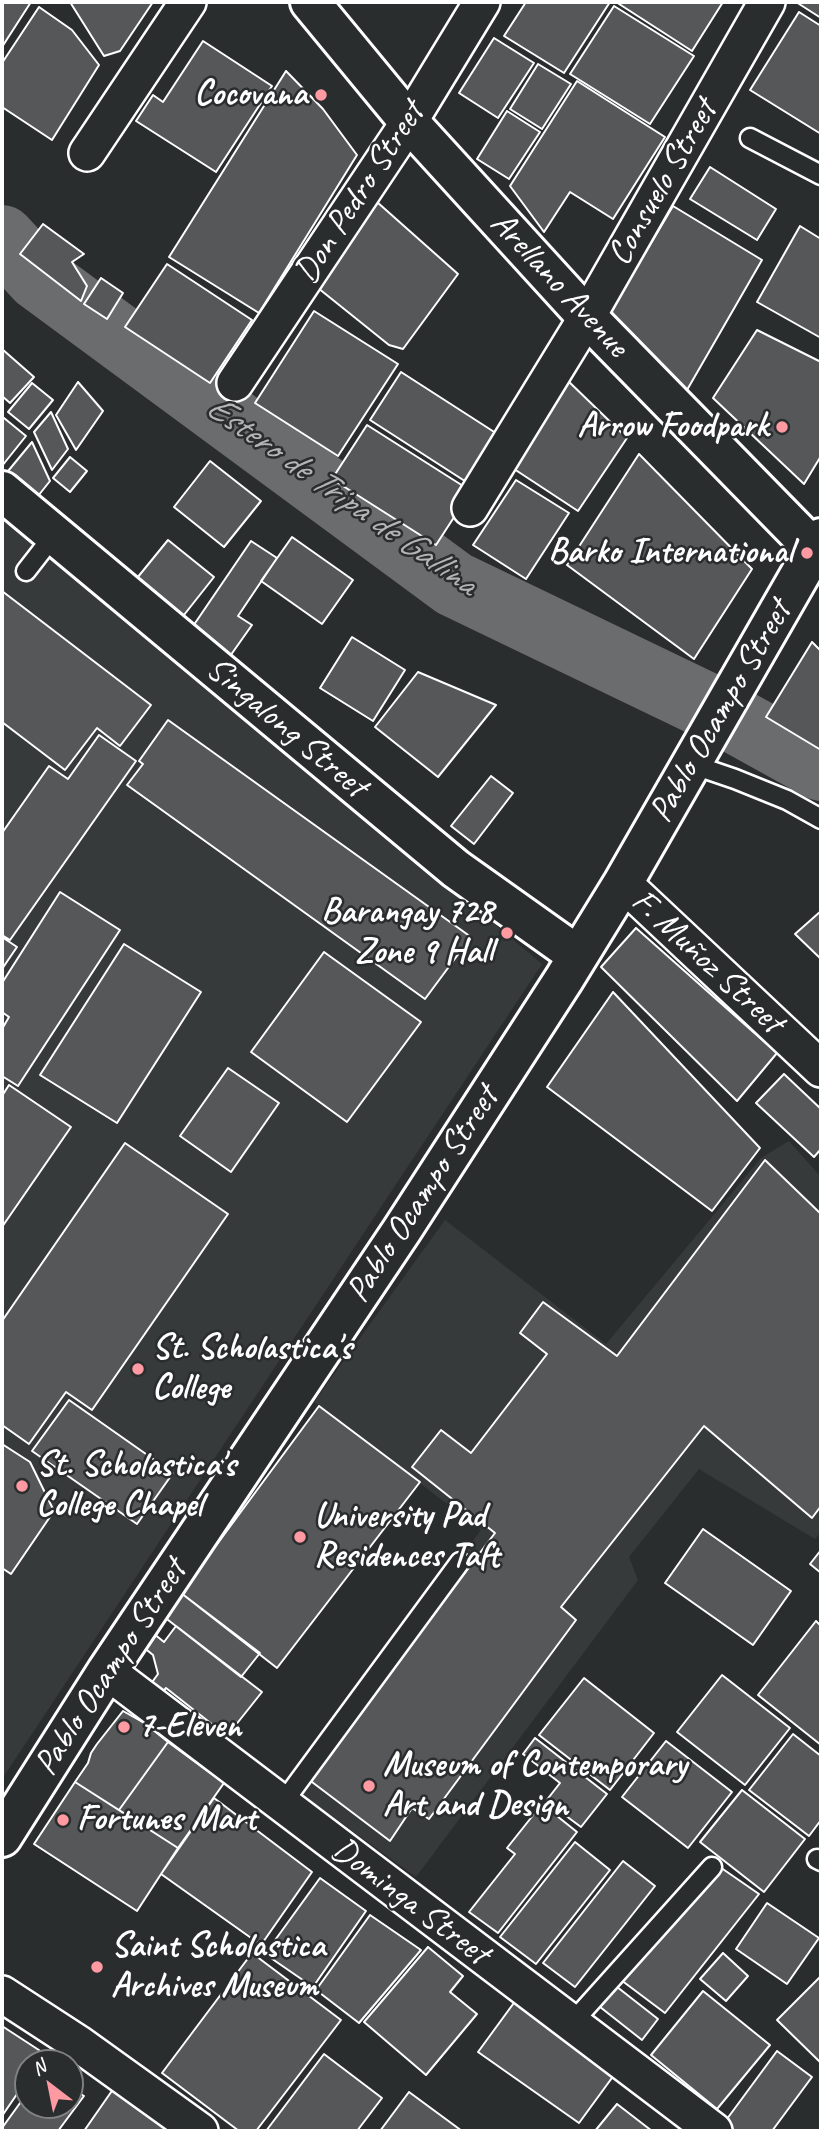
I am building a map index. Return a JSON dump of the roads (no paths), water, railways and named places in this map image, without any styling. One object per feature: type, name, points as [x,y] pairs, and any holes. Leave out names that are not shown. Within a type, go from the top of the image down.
[{"type":"main road","name":"Arellano Avenue","points":[[310,2],[409,122],[587,317],[819,548]]},
{"type":"main road","name":"Singalong Street","points":[[2,491],[456,869],[577,955]]},
{"type":"main road","name":"Pablo Ocampo Street","points":[[2,1837],[107,1671],[402,1230],[623,883],[736,685],[819,548]]},
{"type":"street","points":[[87,153],[188,2]]},
{"type":"street","name":"Don Pedro Street","points":[[235,383],[409,122],[482,2]]},
{"type":"street","name":"Consuelo Street","points":[[470,508],[587,317],[767,2]]},
{"type":"street","name":"F. Muñoz Street","points":[[623,883],[821,1069]]},
{"type":"street","name":"Dominga Street","points":[[107,1671],[714,2131]]},
{"type":"street","points":[[2,1994],[79,2044],[200,2131]]},
{"type":"lane","points":[[750,138],[821,175]]},
{"type":"lane","points":[[26,571],[54,535]]},
{"type":"lane","points":[[695,757],[821,819]]},
{"type":"lane","points":[[282,1804],[460,1562]]},
{"type":"lane","points":[[571,2024],[712,1867]]},
{"type":"waterway","name":"Estero de Tripa de Gallina","points":[[2,238],[39,278],[454,584],[720,712],[821,768]]},
{"type":"place","name":"Cocovana","points":[[321,95]]},
{"type":"place","name":"Arrow Foodpark","points":[[782,427]]},
{"type":"place","name":"Barko International","points":[[807,553]]},
{"type":"place","name":"Barangay 728 Zone 9 Hall","points":[[507,933]]},
{"type":"place","name":"St. Scholastica's College","points":[[138,1369]]},
{"type":"place","name":"St. Scholastica's College Chapel","points":[[22,1486]]},
{"type":"place","name":"University Pad Residences Taft","points":[[300,1537]]},
{"type":"place","name":"7-Eleven","points":[[124,1727]]},
{"type":"place","name":"Museum of Contemporary Art and Design","points":[[369,1786]]},
{"type":"place","name":"Fortunes Mart","points":[[63,1820]]},
{"type":"place","name":"Saint Scholastica Archives Museum","points":[[97,1967]]}]
